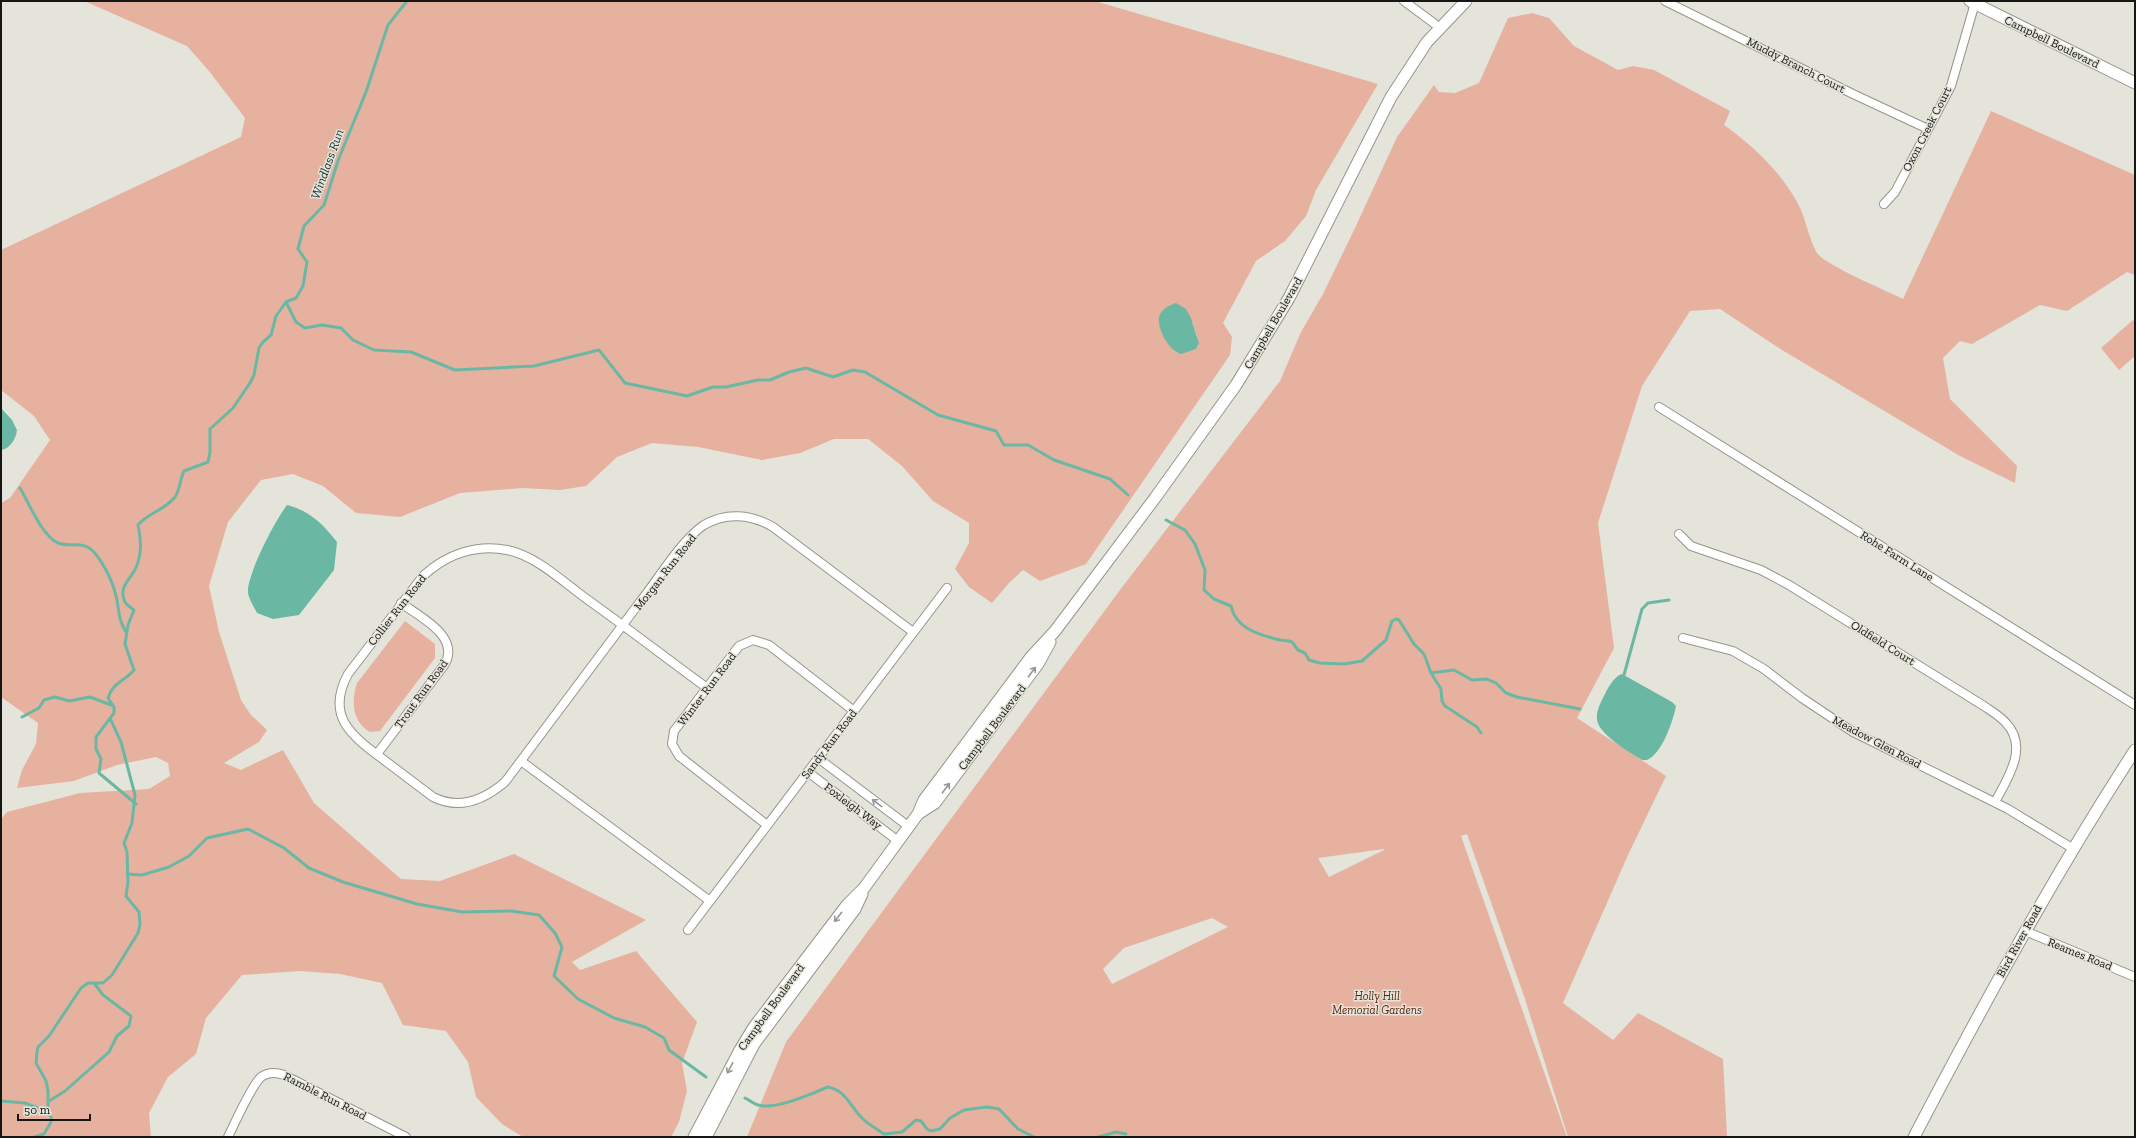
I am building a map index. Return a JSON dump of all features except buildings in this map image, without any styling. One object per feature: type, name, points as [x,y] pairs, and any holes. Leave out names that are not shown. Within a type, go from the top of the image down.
[{"type":"street","points":[[1404,1],[1439,28]]},
{"type":"street","name":"Campbell Boulevard","points":[[694,1137],[740,1050],[754,1027],[847,905],[864,888],[918,814],[924,800],[1026,663],[1055,631],[1155,498],[1246,369],[1289,298],[1391,97],[1416,57],[1439,28],[1466,1]]},
{"type":"street","name":"Muddy Branch Court","points":[[1665,1],[1928,129]]},
{"type":"street","name":"Campbell Boulevard","points":[[1972,2],[2135,83]]},
{"type":"street","name":"Oxon Creek Court","points":[[1884,204],[1895,192],[1951,86],[1972,2]]},
{"type":"street","name":"Rohe Farm Lane","points":[[1659,407],[2135,705]]},
{"type":"street","name":"Morgan Run Road","points":[[521,761],[693,534],[714,520],[739,516],[757,519],[773,527],[913,632]]},
{"type":"street","name":"Oldfield Court","points":[[1679,534],[1686,542],[1695,548],[1762,570],[1789,585],[1984,706],[2006,722],[2015,739],[2015,761],[1995,802]]},
{"type":"street","name":"Collier Run Road","points":[[521,761],[505,782],[496,790],[471,802],[455,804],[444,802],[433,797],[356,739],[347,728],[340,712],[340,694],[348,674],[423,576],[443,560],[469,550],[497,549],[517,553],[535,562],[707,688]]},
{"type":"street","name":"Sandy Run Road","points":[[688,930],[947,588]]},
{"type":"street","name":"Trout Run Road","points":[[377,754],[445,664],[450,654],[449,644],[444,635],[401,603]]},
{"type":"street","name":"Meadow Glen Road","points":[[1683,638],[1733,651],[1764,669],[1802,698],[1853,732],[1995,802],[2072,848]]},
{"type":"street","name":"Winter Run Road","points":[[767,825],[679,756],[674,748],[672,740],[674,731],[739,646],[748,641],[759,640],[769,645],[854,711]]},
{"type":"street","name":"Bird River Road","points":[[1914,1137],[2025,931],[2072,848],[2135,750]]},
{"type":"street","name":"Foxleigh Way","points":[[818,758],[908,826]]},
{"type":"street","points":[[521,761],[710,901]]},
{"type":"street","name":"Foxleigh Way","points":[[808,772],[898,841]]},
{"type":"street","name":"Campbell Boulevard","points":[[706,1137],[754,1044],[855,909],[864,888]]},
{"type":"street","name":"Reames Road","points":[[2025,931],[2135,977]]},
{"type":"street","name":"Ramble Run Road","points":[[228,1137],[257,1082],[265,1075],[275,1073],[284,1075],[406,1137]]},
{"type":"green space","points":[[84,1],[1095,1],[1378,84],[1316,190],[1306,216],[1285,241],[1256,261],[1223,323],[1232,337],[1230,355],[1086,564],[1040,581],[1023,570],[1009,583],[992,603],[969,587],[955,569],[969,543],[969,523],[933,501],[902,466],[868,439],[834,439],[800,453],[762,460],[698,447],[652,443],[617,457],[586,486],[560,490],[522,488],[460,493],[400,517],[356,513],[323,486],[293,474],[261,480],[228,522],[209,586],[219,632],[241,700],[251,715],[267,730],[259,742],[224,763],[241,770],[283,750],[314,803],[401,879],[440,881],[514,854],[646,920],[572,962],[580,970],[636,951],[697,1022],[682,1063],[687,1091],[679,1122],[671,1137],[523,1137],[502,1124],[476,1097],[468,1062],[446,1031],[403,1025],[382,983],[340,974],[300,971],[242,975],[206,1018],[196,1054],[168,1077],[149,1113],[151,1137],[1,1137],[1,819],[7,812],[80,793],[149,789],[170,776],[168,763],[156,757],[117,765],[74,781],[17,788],[22,770],[36,744],[38,723],[1,697],[1,503],[10,498],[50,440],[34,416],[1,390],[1,250],[241,137],[245,118],[209,71],[187,46]],"holes":[[[1193,322],[1198,339],[1198,346],[1196,349],[1177,353],[1162,333]]]},
{"type":"green space","name":"Holly Hill Memorial Gardens","points":[[1532,13],[1549,18],[1574,46],[1618,70],[1633,66],[1654,70],[1730,111],[1724,125],[1765,159],[1783,180],[1800,208],[1811,241],[1817,253],[1822,258],[1844,271],[1903,299],[1991,111],[2135,175],[2135,275],[2127,272],[2067,311],[2040,305],[1972,344],[1960,341],[1943,358],[1950,399],[2017,466],[2015,483],[1960,456],[1782,350],[1720,309],[1690,311],[1642,386],[1598,523],[1614,648],[1577,718],[1666,776],[1628,855],[1563,1003],[1613,1040],[1638,1013],[1723,1059],[1727,1137],[1568,1137],[1525,999],[1467,834],[1461,836],[1567,1137],[747,1137],[786,1042],[1120,590],[1280,381],[1301,332],[1323,294],[1397,137],[1434,85],[1439,92],[1455,93],[1479,83],[1508,18]],"holes":[[[1384,849],[1329,877],[1318,858]],[[1212,918],[1228,927],[1112,984],[1103,969],[1124,948]]]},
{"type":"green space","points":[[2133,320],[2135,322],[2135,356],[2119,370],[2101,348]]},
{"type":"green space","points":[[405,621],[435,644],[435,658],[380,731],[370,732],[360,723],[354,710],[354,697],[357,683]]},
{"type":"shaded area","points":[[1176,303],[1186,309],[1191,318],[1199,343],[1196,349],[1181,354],[1172,349],[1168,344],[1162,333],[1159,322],[1160,314],[1169,306]]},
{"type":"shaded area","points":[[1,408],[12,420],[17,430],[12,443],[7,448],[1,450]]},
{"type":"shaded area","points":[[287,505],[303,511],[315,519],[327,529],[337,542],[334,570],[299,615],[273,619],[257,613],[248,593],[252,574],[257,561],[276,522]]},
{"type":"shaded area","points":[[1622,674],[1672,702],[1676,706],[1662,744],[1652,757],[1647,760],[1642,760],[1622,748],[1602,730],[1598,724],[1597,716],[1601,702],[1612,682]]},
{"type":"waterway","name":"Windlass Run","points":[[136,804],[99,773],[101,759],[96,749],[96,737],[114,713],[114,707],[108,698],[112,689],[134,670],[125,644],[128,625],[134,610],[125,602],[123,591],[126,582],[135,570],[139,560],[140,535],[138,525],[175,497],[184,471],[208,462],[210,452],[210,429],[233,408],[250,383],[254,375],[259,348],[271,335],[276,316],[286,302],[296,298],[303,286],[307,262],[298,249],[304,226],[324,205],[339,158],[366,92],[388,25],[407,1]]},
{"type":"waterway","points":[[286,302],[296,322],[305,328],[322,325],[341,328],[353,340],[374,350],[411,352],[455,370],[534,366],[599,350],[625,383],[687,396],[713,387],[726,387],[758,380],[770,380],[789,372],[806,368],[833,377],[853,370],[865,372],[938,415],[996,431],[1004,445],[1028,445],[1054,460],[1110,479],[1128,495]]},
{"type":"waterway","points":[[20,488],[41,526],[52,539],[58,543],[67,545],[85,546],[93,551],[97,556],[105,568],[114,587],[121,620],[126,632]]},
{"type":"waterway","points":[[1166,520],[1185,530],[1195,544],[1205,570],[1204,590],[1214,599],[1231,606],[1234,614],[1243,626],[1265,636],[1292,642],[1298,650],[1305,653],[1309,660],[1320,663],[1344,664],[1362,661],[1386,640],[1392,621],[1396,619],[1399,620],[1414,644],[1424,654],[1431,673],[1441,689],[1442,701],[1445,706],[1477,727],[1481,733]]},
{"type":"waterway","points":[[1624,675],[1642,609],[1648,603],[1669,600]]},
{"type":"waterway","points":[[1431,673],[1454,670],[1472,680],[1487,679],[1496,683],[1506,693],[1517,697],[1580,709]]},
{"type":"waterway","points":[[22,717],[39,708],[44,700],[55,697],[69,701],[90,697],[111,705]]},
{"type":"waterway","name":"Windlass Run","points":[[34,1137],[44,1134],[51,1122],[51,1117],[48,1112],[48,1091],[46,1081],[36,1063],[38,1047],[49,1036],[81,988],[88,983],[103,983],[112,975],[138,933],[140,924],[139,912],[126,896],[128,882],[127,852],[124,843],[132,823],[135,795],[121,742],[110,718]]},
{"type":"waterway","points":[[127,874],[142,875],[169,867],[189,856],[207,838],[248,829],[284,848],[309,868],[343,882],[417,904],[462,912],[511,911],[539,915],[555,933],[562,947],[554,976],[578,999],[614,1018],[645,1027],[664,1038],[669,1050],[706,1077]]},
{"type":"waterway","name":"Windlass Run","points":[[49,1101],[65,1091],[109,1052],[117,1036],[129,1026],[131,1016],[103,995],[94,983]]},
{"type":"waterway","points":[[745,1098],[758,1105],[774,1105],[803,1097],[828,1087],[840,1092],[863,1119],[884,1134],[902,1132],[916,1120],[921,1121],[927,1129],[931,1131],[940,1129],[950,1118],[964,1110],[987,1107],[999,1109],[1018,1129],[1034,1137]]},
{"type":"waterway","points":[[1,1101],[25,1103],[48,1112]]},
{"type":"waterway","points":[[1098,1137],[1116,1132],[1126,1134]]}]
